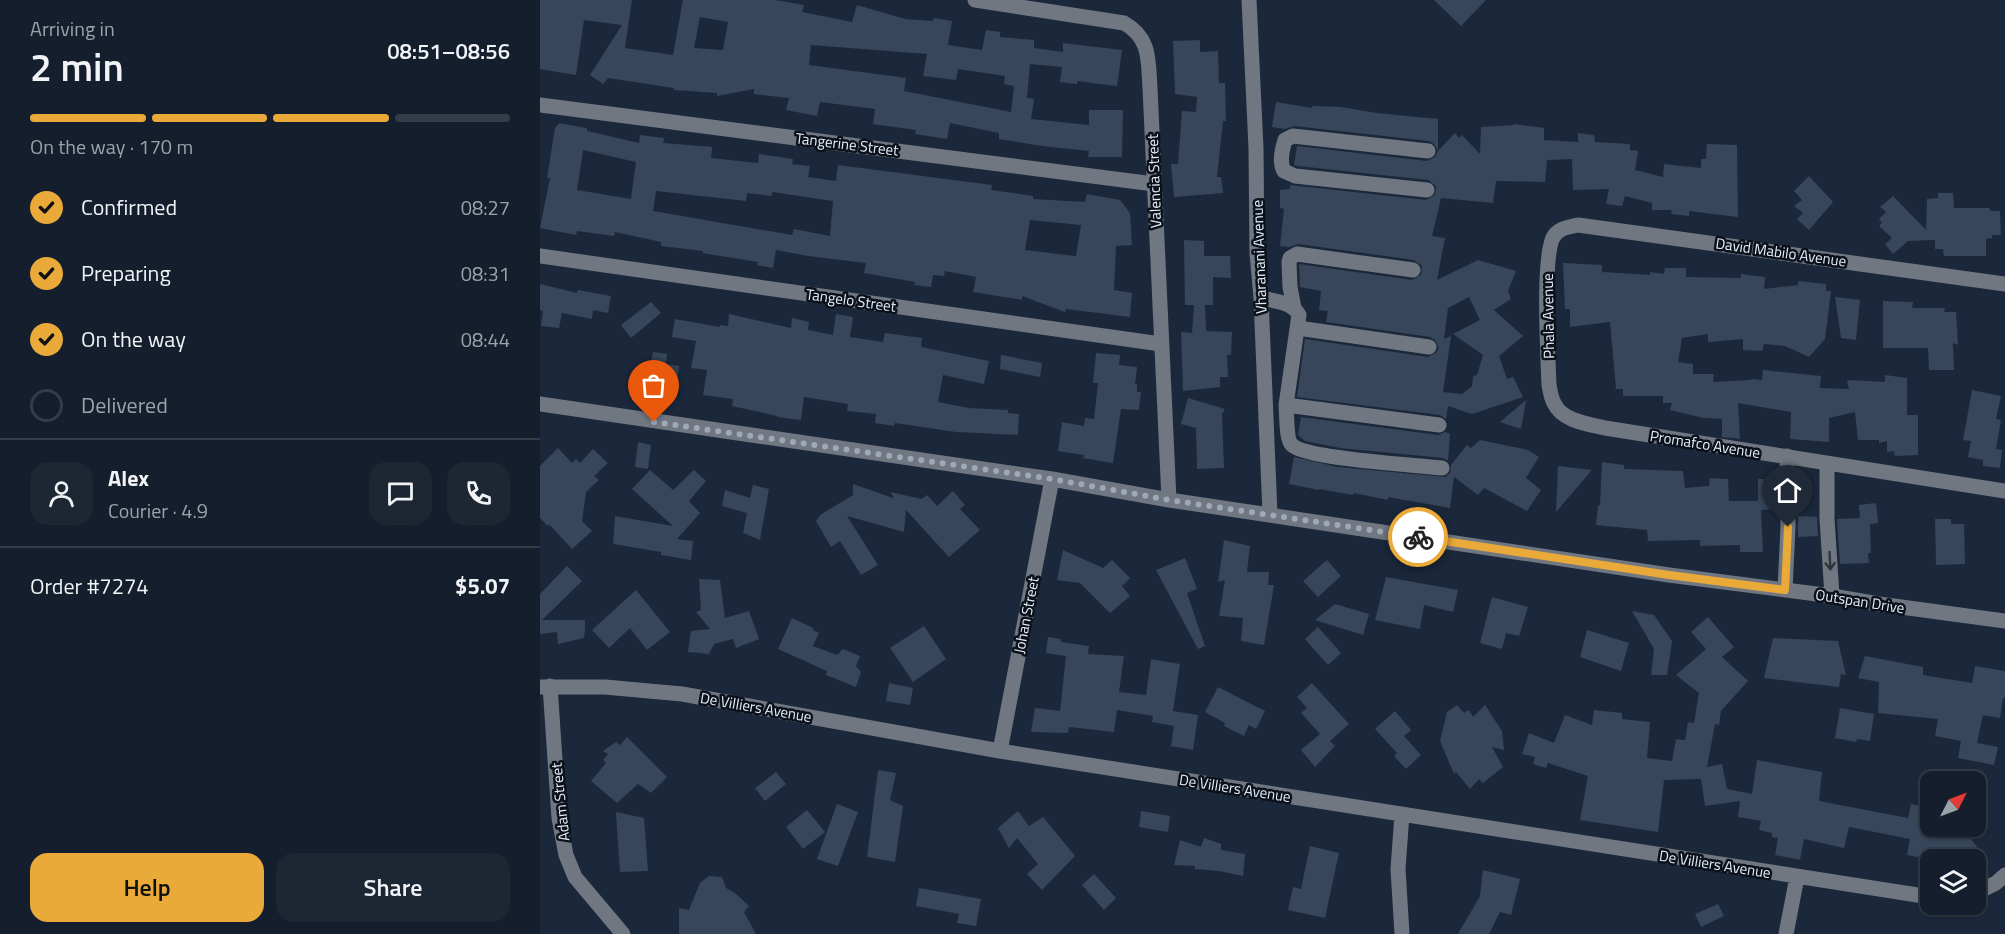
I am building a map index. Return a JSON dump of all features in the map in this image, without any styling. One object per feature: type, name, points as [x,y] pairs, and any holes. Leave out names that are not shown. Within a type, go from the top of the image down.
[{"type":"street","name":"Valencia Street","points":[[975,0],[1124,23],[1138,32],[1146,48],[1169,500]]},
{"type":"street","name":"Vharanani Avenue","points":[[1249,0],[1256,148],[1257,253],[1270,514]]},
{"type":"street","name":"Tangerine Street","points":[[540,105],[1154,184]]},
{"type":"street","points":[[1427,190],[1295,176],[1282,168],[1282,148],[1287,138],[1293,136],[1428,151]]},
{"type":"street","points":[[1256,148],[1282,148]]},
{"type":"street","name":"David Mabilo Avenue","points":[[1558,231],[1578,225],[1604,227],[2005,284]]},
{"type":"street","name":"Phala Avenue","points":[[1554,404],[1549,385],[1547,264],[1552,238],[1558,231]]},
{"type":"street","points":[[1294,308],[1289,262],[1290,258],[1297,254],[1413,270]]},
{"type":"street","name":"Tangelo Street","points":[[540,256],[1161,344]]},
{"type":"street","points":[[1261,298],[1288,304],[1299,315],[1286,405],[1289,441],[1293,447],[1324,456],[1442,468]]},
{"type":"street","points":[[1298,328],[1429,347]]},
{"type":"street","name":"Outspan Drive","points":[[540,404],[1052,479],[1169,500],[1669,575],[2005,621]]},
{"type":"street","name":"Promafco Avenue","points":[[1554,404],[1571,419],[1605,428],[2005,490]]},
{"type":"street","points":[[1286,405],[1439,425]]},
{"type":"street","points":[[1785,590],[1788,527],[1787,456]]},
{"type":"street","points":[[1827,463],[1832,596]]},
{"type":"street","name":"Johan Street","points":[[1000,751],[1052,479]]},
{"type":"street","name":"De Villiers Avenue","points":[[545,686],[605,687],[682,694],[1000,751],[1920,895]]},
{"type":"street","name":"Adam Street","points":[[545,686],[559,818],[566,855],[575,877],[621,933]]},
{"type":"street","points":[[1402,814],[1398,869],[1402,934]]},
{"type":"street","points":[[1986,888],[2005,875]]},
{"type":"street","points":[[1786,934],[1797,876]]},
{"type":"building","points":[[540,0],[632,0],[625,48],[673,55],[683,0],[775,0],[804,5],[802,12],[852,22],[857,5],[905,19],[933,21],[934,18],[952,21],[948,45],[982,50],[986,30],[1000,32],[1000,37],[1034,40],[1034,48],[1063,52],[1063,43],[1122,50],[1117,86],[1077,81],[1077,84],[1060,82],[1062,67],[1030,64],[1027,98],[1034,99],[1031,119],[1089,125],[1089,110],[1123,110],[1122,157],[1088,157],[1089,151],[999,139],[999,133],[950,123],[947,139],[915,134],[916,130],[873,124],[875,109],[820,102],[817,116],[786,110],[789,98],[754,94],[754,89],[717,96],[717,93],[674,90],[674,88],[608,78],[603,84],[590,75],[622,25],[584,20],[576,75],[540,69]],"holes":[[[700,17],[728,22],[723,50],[694,48]],[[811,45],[927,54],[923,76],[956,80],[958,69],[1005,76],[1004,84],[1014,86],[1011,112],[904,91],[906,78],[809,65]]]},
{"type":"building","points":[[1434,0],[1486,0],[1461,26]]},
{"type":"building","points":[[1200,40],[1200,52],[1218,51],[1219,83],[1225,83],[1226,121],[1223,121],[1217,177],[1221,177],[1223,193],[1174,197],[1171,164],[1178,164],[1182,111],[1196,112],[1197,97],[1175,94],[1173,41]]},
{"type":"building","points":[[1276,102],[1312,108],[1312,106],[1341,107],[1438,119],[1438,151],[1429,141],[1294,126],[1285,129],[1272,127]]},
{"type":"building","points":[[559,123],[587,128],[587,131],[639,143],[640,135],[664,138],[663,143],[712,147],[711,158],[758,163],[759,154],[793,159],[792,164],[810,166],[808,177],[836,181],[838,165],[992,185],[991,190],[1033,196],[1033,199],[1085,202],[1087,194],[1120,200],[1130,213],[1132,245],[1116,246],[1114,290],[1132,293],[1130,317],[1066,309],[1065,312],[1022,296],[1022,300],[973,292],[976,277],[945,271],[944,276],[933,275],[931,287],[864,273],[866,263],[776,250],[773,268],[757,265],[758,262],[702,253],[703,251],[661,246],[661,242],[615,232],[614,236],[577,231],[576,235],[540,228],[550,178],[547,178],[555,128]],"holes":[[[583,150],[636,162],[631,199],[577,190]],[[656,191],[746,201],[747,193],[772,196],[772,192],[833,201],[830,236],[794,229],[792,235],[653,211]],[[1030,220],[1081,225],[1076,256],[1025,250]]]},
{"type":"building","points":[[1514,124],[1544,128],[1544,140],[1578,142],[1578,133],[1594,135],[1595,142],[1630,144],[1630,150],[1638,151],[1635,170],[1663,177],[1664,164],[1701,168],[1701,159],[1706,159],[1707,144],[1737,145],[1738,217],[1689,211],[1689,216],[1671,214],[1672,210],[1652,210],[1652,203],[1625,196],[1622,206],[1606,204],[1609,189],[1573,190],[1572,159],[1547,160],[1545,182],[1496,181],[1493,203],[1441,198],[1432,236],[1445,238],[1437,280],[1478,260],[1516,271],[1508,291],[1511,299],[1494,310],[1523,336],[1499,356],[1507,379],[1513,377],[1523,397],[1472,414],[1448,406],[1446,419],[1440,415],[1297,397],[1305,339],[1428,357],[1436,353],[1439,348],[1435,340],[1430,337],[1326,322],[1328,311],[1319,310],[1321,291],[1300,287],[1299,264],[1412,280],[1421,275],[1422,266],[1414,260],[1298,244],[1290,247],[1280,246],[1284,209],[1280,208],[1280,190],[1290,189],[1290,185],[1426,200],[1435,195],[1436,186],[1428,180],[1294,165],[1297,146],[1427,161],[1435,157],[1455,133],[1459,138],[1462,135],[1480,154],[1481,127]],"holes":[[[1469,297],[1480,320],[1453,334],[1483,355],[1477,375],[1473,376],[1472,386],[1462,394],[1443,392],[1451,336],[1444,339],[1448,308]]]},
{"type":"building","points":[[1809,176],[1833,202],[1809,230],[1797,219],[1803,213],[1794,206],[1802,200],[1794,191]]},
{"type":"building","points":[[1938,193],[1953,193],[1954,208],[1989,208],[1991,211],[2000,211],[2001,235],[1992,235],[1992,238],[1986,239],[1986,256],[1944,256],[1943,249],[1935,249],[1935,240],[1908,241],[1893,254],[1885,244],[1892,238],[1879,226],[1882,223],[1879,219],[1886,212],[1880,207],[1893,196],[1926,230],[1927,199],[1938,198]]},
{"type":"building","points":[[1184,240],[1204,241],[1204,256],[1230,256],[1231,278],[1213,277],[1213,305],[1205,305],[1206,331],[1232,332],[1231,355],[1227,355],[1228,377],[1220,377],[1220,387],[1183,391],[1181,332],[1192,333],[1194,305],[1185,305]]},
{"type":"building","points":[[1563,263],[1602,265],[1602,272],[1650,275],[1650,272],[1664,274],[1665,268],[1686,268],[1686,277],[1741,278],[1741,274],[1765,277],[1764,289],[1798,285],[1798,281],[1826,284],[1826,291],[1831,291],[1825,339],[1809,357],[1785,346],[1764,344],[1762,351],[1743,350],[1743,339],[1708,342],[1708,334],[1682,338],[1678,362],[1693,364],[1693,374],[1714,374],[1713,382],[1762,380],[1763,370],[1821,376],[1820,388],[1849,389],[1847,380],[1885,382],[1885,375],[1907,378],[1907,415],[1918,415],[1918,455],[1895,456],[1894,451],[1887,452],[1887,441],[1879,443],[1879,440],[1858,440],[1855,412],[1829,418],[1829,442],[1790,439],[1791,412],[1738,403],[1740,439],[1722,437],[1722,419],[1704,418],[1670,410],[1672,403],[1663,403],[1663,396],[1623,396],[1623,389],[1616,389],[1610,322],[1570,327],[1570,309],[1565,309]]},
{"type":"building","points":[[540,284],[577,293],[578,290],[611,296],[608,313],[593,310],[592,319],[562,313],[559,328],[541,326],[543,311],[540,310]]},
{"type":"building","points":[[1835,297],[1860,300],[1856,340],[1841,338]]},
{"type":"building","points":[[1883,301],[1913,302],[1912,308],[1945,308],[1944,312],[1956,312],[1958,345],[1953,343],[1954,370],[1929,370],[1928,348],[1883,348]]},
{"type":"building","points":[[651,302],[661,313],[631,338],[621,325]]},
{"type":"building","points":[[729,314],[791,328],[792,318],[809,322],[808,330],[833,335],[836,314],[853,317],[850,337],[883,342],[885,333],[922,338],[921,347],[989,361],[984,384],[943,375],[938,402],[969,408],[1008,410],[1008,413],[1019,414],[1018,435],[956,432],[895,423],[894,426],[875,423],[876,414],[847,411],[848,404],[804,397],[801,420],[777,417],[732,406],[733,399],[703,395],[707,370],[691,368],[696,341],[672,337],[675,319],[720,327],[720,325],[728,326]]},
{"type":"building","points":[[653,352],[667,354],[666,364],[679,366],[676,386],[643,382],[645,364],[651,364]]},
{"type":"building","points":[[1096,353],[1120,355],[1119,365],[1137,367],[1135,384],[1137,384],[1137,392],[1141,392],[1139,410],[1121,409],[1113,463],[1058,451],[1062,422],[1084,426],[1085,418],[1094,419],[1098,383],[1093,383]]},
{"type":"building","points":[[1001,355],[1042,363],[1040,377],[1000,369]]},
{"type":"building","points":[[1972,390],[2001,396],[1996,419],[2001,420],[1996,449],[2002,450],[2000,468],[1983,466],[1983,460],[1968,457],[1971,441],[1963,440]]},
{"type":"building","points":[[1188,398],[1225,409],[1222,414],[1224,468],[1197,469],[1196,428],[1181,424]]},
{"type":"building","points":[[1526,400],[1521,429],[1500,422]]},
{"type":"building","points":[[1301,417],[1438,435],[1445,432],[1450,434],[1448,461],[1443,458],[1340,448],[1305,441],[1298,435]]},
{"type":"building","points":[[1480,440],[1528,450],[1539,457],[1526,478],[1541,490],[1527,511],[1484,488],[1478,495],[1454,477],[1450,508],[1289,484],[1294,457],[1338,467],[1445,477],[1450,473],[1451,465],[1467,445],[1471,448]]},
{"type":"building","points":[[638,442],[651,445],[648,469],[635,467]]},
{"type":"building","points":[[558,448],[572,463],[576,459],[580,463],[593,449],[608,463],[594,476],[599,480],[586,492],[582,521],[592,531],[572,549],[549,524],[548,526],[540,518],[540,466]]},
{"type":"building","points":[[1602,462],[1624,465],[1624,469],[1683,471],[1685,488],[1709,486],[1710,478],[1728,479],[1729,501],[1758,501],[1758,479],[1771,479],[1773,509],[1761,510],[1763,552],[1740,552],[1740,545],[1700,546],[1700,540],[1648,541],[1647,530],[1596,525],[1598,505],[1600,505]]},
{"type":"building","points":[[1558,466],[1592,470],[1556,512]]},
{"type":"building","points":[[650,470],[673,490],[694,470],[706,481],[689,501],[700,513],[677,539],[693,541],[691,560],[661,555],[661,552],[613,544],[615,516],[673,526],[632,489]]},
{"type":"building","points":[[853,484],[893,498],[890,492],[922,499],[927,495],[937,506],[953,491],[965,505],[960,509],[980,530],[949,557],[906,510],[904,532],[847,516],[878,565],[861,575],[840,541],[831,547],[816,521],[820,515],[853,495]]},
{"type":"building","points":[[753,485],[769,489],[760,540],[743,533],[747,513],[722,506],[725,490],[750,498]]},
{"type":"building","points":[[1876,503],[1878,523],[1870,524],[1869,563],[1840,564],[1837,519],[1860,518],[1859,505]]},
{"type":"building","points":[[1798,516],[1817,517],[1818,536],[1798,537]]},
{"type":"building","points":[[1935,519],[1951,519],[1951,524],[1964,524],[1965,564],[1936,565]]},
{"type":"building","points":[[1224,540],[1250,546],[1247,572],[1269,572],[1268,585],[1274,585],[1264,645],[1241,641],[1243,618],[1219,616],[1225,580],[1218,582]]},
{"type":"building","points":[[1063,550],[1103,568],[1112,560],[1130,578],[1122,586],[1130,596],[1110,613],[1080,583],[1057,580]]},
{"type":"building","points":[[1185,558],[1197,589],[1187,593],[1205,646],[1198,649],[1156,570]]},
{"type":"building","points":[[1327,560],[1341,576],[1318,597],[1303,581]]},
{"type":"building","points":[[567,566],[582,581],[542,620],[585,620],[585,630],[584,638],[558,644],[557,632],[540,634],[540,594]]},
{"type":"building","points":[[1386,577],[1458,590],[1453,612],[1424,605],[1420,629],[1375,620]]},
{"type":"building","points":[[699,579],[720,580],[725,618],[749,611],[759,639],[736,648],[733,639],[714,644],[709,654],[688,652],[691,631],[710,629],[696,612],[701,610]]},
{"type":"building","points":[[636,590],[670,632],[647,650],[630,628],[609,648],[592,630]]},
{"type":"building","points":[[1492,597],[1528,607],[1519,636],[1506,633],[1502,649],[1480,643]]},
{"type":"building","points":[[1335,604],[1369,614],[1363,635],[1315,620]]},
{"type":"building","points":[[1632,611],[1654,615],[1672,641],[1667,675],[1651,675],[1654,649]]},
{"type":"building","points":[[1708,617],[1734,647],[1722,657],[1748,681],[1721,711],[1719,725],[1715,724],[1707,767],[1722,764],[1727,789],[1752,794],[1757,760],[1822,772],[1819,801],[1908,818],[1911,804],[1920,806],[1920,837],[1969,837],[1977,847],[1975,849],[1920,849],[1920,858],[1907,855],[1910,839],[1849,827],[1844,848],[1804,839],[1800,860],[1775,855],[1778,838],[1772,837],[1772,833],[1759,830],[1761,821],[1738,817],[1740,801],[1705,806],[1701,779],[1664,780],[1658,832],[1580,820],[1588,776],[1548,763],[1546,768],[1533,764],[1535,757],[1522,754],[1529,733],[1554,743],[1565,715],[1592,725],[1594,710],[1622,713],[1622,719],[1650,722],[1647,758],[1672,761],[1676,739],[1685,740],[1688,722],[1694,723],[1699,693],[1676,675],[1706,649],[1691,632]]},
{"type":"building","points":[[792,618],[819,633],[813,646],[837,655],[843,649],[860,656],[856,666],[861,672],[856,687],[826,675],[827,671],[778,649]]},
{"type":"building","points":[[924,626],[946,659],[913,682],[890,648]]},
{"type":"building","points":[[1318,627],[1341,653],[1328,665],[1305,639]]},
{"type":"building","points":[[1587,630],[1629,643],[1621,671],[1580,657]]},
{"type":"building","points":[[1048,637],[1061,639],[1061,642],[1089,646],[1088,654],[1124,656],[1119,692],[1146,695],[1151,659],[1180,664],[1173,711],[1198,715],[1193,750],[1171,746],[1174,726],[1152,722],[1153,716],[1117,710],[1114,732],[1069,727],[1068,733],[1031,732],[1035,708],[1060,711],[1066,656],[1046,653]]},
{"type":"building","points":[[1773,638],[1838,641],[1846,675],[1841,674],[1839,687],[1764,678]]},
{"type":"building","points":[[1865,656],[1923,667],[1923,675],[1972,683],[1975,666],[2005,671],[2005,698],[2003,698],[2000,718],[1983,715],[1977,743],[1998,747],[1994,765],[1958,758],[1961,741],[1935,736],[1938,719],[1878,713],[1879,682],[1858,678]]},
{"type":"building","points":[[889,683],[913,688],[910,705],[886,701]]},
{"type":"building","points":[[1312,683],[1349,724],[1330,741],[1335,746],[1315,767],[1301,750],[1320,734],[1301,713],[1307,708],[1297,697]]},
{"type":"building","points":[[1218,687],[1265,711],[1256,729],[1249,725],[1244,736],[1224,726],[1225,723],[1205,712]]},
{"type":"building","points":[[1457,705],[1464,713],[1469,710],[1473,717],[1485,705],[1502,731],[1504,750],[1492,747],[1503,767],[1483,783],[1479,779],[1470,789],[1456,772],[1454,774],[1440,741],[1447,712]]},
{"type":"building","points":[[1840,708],[1874,714],[1870,741],[1857,739],[1856,742],[1835,738]]},
{"type":"building","points":[[1395,711],[1411,730],[1404,736],[1421,755],[1406,769],[1394,756],[1397,753],[1375,729]]},
{"type":"building","points":[[627,737],[667,777],[651,793],[638,784],[617,803],[591,781],[606,763],[603,760],[608,754],[603,751],[616,742],[620,745]]},
{"type":"building","points":[[878,770],[896,773],[890,800],[903,806],[895,862],[867,857]]},
{"type":"building","points":[[776,772],[786,784],[765,801],[755,788]]},
{"type":"building","points":[[837,804],[858,812],[838,866],[817,859]]},
{"type":"building","points":[[807,810],[825,832],[803,849],[786,827]]},
{"type":"building","points":[[1018,811],[1029,826],[1043,817],[1075,856],[1042,890],[1027,874],[1038,864],[1017,838],[1009,848],[998,828]]},
{"type":"building","points":[[1141,811],[1170,816],[1168,832],[1139,827]]},
{"type":"building","points":[[616,812],[644,818],[648,871],[620,872]]},
{"type":"building","points":[[1204,838],[1221,844],[1221,850],[1245,854],[1243,876],[1195,869],[1195,866],[1174,865],[1180,840],[1201,847]]},
{"type":"building","points":[[1310,846],[1339,853],[1325,918],[1288,910],[1293,887],[1301,889]]},
{"type":"building","points":[[1483,870],[1520,879],[1511,915],[1500,912],[1489,934],[1458,934],[1480,896]]},
{"type":"building","points":[[1094,874],[1116,898],[1104,910],[1082,885]]},
{"type":"building","points":[[709,876],[722,877],[726,888],[749,906],[744,912],[756,934],[679,934],[679,908],[689,910],[700,883]]},
{"type":"building","points":[[919,888],[981,899],[976,926],[957,923],[959,914],[916,906]]},
{"type":"building","points":[[1718,904],[1724,916],[1701,927],[1695,914]]},
{"type":"way so far","points":[[654,422],[1052,479],[1169,500],[1418,537]]},
{"type":"route","points":[[1418,537],[1785,590],[1788,527]]}]
